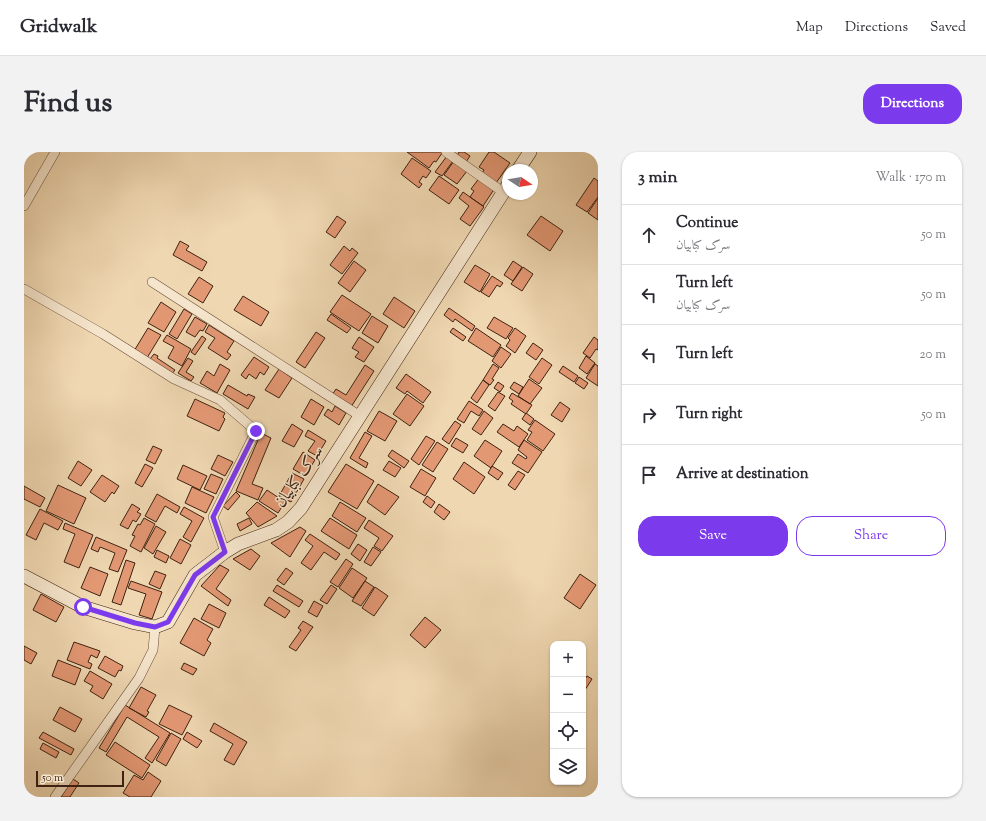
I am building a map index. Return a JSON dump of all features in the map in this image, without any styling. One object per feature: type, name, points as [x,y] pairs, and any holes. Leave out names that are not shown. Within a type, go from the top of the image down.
[{"type":"street","points":[[24,206],[55,152]]},
{"type":"street","points":[[446,152],[502,186]]},
{"type":"street","points":[[522,164],[530,152]]},
{"type":"street","name":"سرک کبابیان","points":[[155,627],[168,622],[195,575],[238,544],[276,530],[288,522],[301,508],[502,194]]},
{"type":"street","points":[[152,282],[360,416]]},
{"type":"street","points":[[24,289],[103,334],[174,379],[220,400],[256,431],[213,517],[225,552]]},
{"type":"street","points":[[24,576],[83,607],[135,623],[155,627],[153,650],[139,678],[55,797]]},
{"type":"building","points":[[407,152],[442,153],[436,162],[434,161],[429,168]]},
{"type":"building","points":[[459,152],[464,152],[470,156],[466,162],[457,156]]},
{"type":"building","points":[[489,152],[494,152],[510,163],[502,164],[502,174],[496,183],[482,173],[484,170],[479,167]]},
{"type":"building","points":[[447,156],[453,161],[442,176],[435,172]]},
{"type":"building","points":[[412,158],[431,171],[426,178],[423,176],[419,182],[422,184],[419,188],[401,174]]},
{"type":"building","points":[[454,161],[467,171],[457,184],[444,175]]},
{"type":"building","points":[[439,176],[459,190],[449,204],[429,190]]},
{"type":"building","points":[[480,177],[495,188],[483,206],[470,197],[474,191],[471,189]]},
{"type":"building","points":[[594,178],[598,181],[598,197],[587,212],[576,205]]},
{"type":"building","points":[[463,192],[484,207],[470,226],[460,219],[469,206],[459,198]]},
{"type":"building","points":[[598,198],[598,220],[588,213]]},
{"type":"building","points":[[337,216],[346,222],[335,238],[326,232]]},
{"type":"building","points":[[541,216],[563,231],[550,251],[527,235]]},
{"type":"building","points":[[180,241],[189,246],[186,250],[207,262],[202,271],[173,255]]},
{"type":"building","points":[[344,246],[350,251],[352,248],[358,253],[342,274],[330,265]]},
{"type":"building","points":[[354,261],[366,270],[350,292],[338,283]]},
{"type":"building","points":[[513,261],[522,267],[513,281],[504,275]]},
{"type":"building","points":[[475,265],[490,274],[480,292],[464,282]]},
{"type":"building","points":[[523,267],[533,274],[522,291],[511,284]]},
{"type":"building","points":[[492,276],[503,283],[500,287],[497,285],[489,297],[481,292]]},
{"type":"building","points":[[199,277],[213,286],[203,303],[188,294]]},
{"type":"building","points":[[342,295],[371,314],[359,331],[330,312]]},
{"type":"building","points":[[243,296],[269,312],[261,326],[234,310]]},
{"type":"building","points":[[394,297],[415,311],[404,328],[383,314]]},
{"type":"building","points":[[161,302],[176,312],[164,332],[148,323]]},
{"type":"building","points":[[449,308],[475,326],[472,331],[455,319],[453,322],[444,315]]},
{"type":"building","points":[[184,309],[192,314],[177,339],[169,334]]},
{"type":"building","points":[[331,314],[351,328],[347,333],[327,320]]},
{"type":"building","points":[[372,316],[388,326],[378,343],[362,333]]},
{"type":"building","points":[[195,317],[207,324],[203,331],[200,330],[195,337],[186,332]]},
{"type":"building","points":[[494,317],[513,328],[506,339],[487,328]]},
{"type":"building","points":[[209,325],[234,341],[227,352],[231,355],[227,360],[208,348],[215,338],[205,332]]},
{"type":"building","points":[[148,328],[161,335],[147,358],[134,351]]},
{"type":"building","points":[[453,328],[466,337],[463,341],[450,332]]},
{"type":"building","points":[[476,328],[501,345],[493,357],[468,341]]},
{"type":"building","points":[[515,328],[526,336],[515,353],[506,346],[510,340],[508,338]]},
{"type":"building","points":[[316,332],[325,338],[305,368],[296,362]]},
{"type":"building","points":[[167,335],[191,349],[182,366],[168,358],[174,347],[163,341]]},
{"type":"building","points":[[202,336],[206,339],[195,355],[191,352]]},
{"type":"building","points":[[359,337],[374,347],[364,362],[355,357],[359,352],[352,348]]},
{"type":"building","points":[[594,337],[598,340],[598,350],[596,349],[590,358],[583,353]]},
{"type":"building","points":[[533,343],[543,350],[536,360],[526,353]]},
{"type":"building","points":[[501,347],[511,354],[501,368],[492,361]]},
{"type":"building","points":[[154,354],[158,356],[157,358],[175,370],[171,375],[150,359]]},
{"type":"building","points":[[586,356],[595,363],[587,374],[579,368]]},
{"type":"building","points":[[254,357],[269,367],[264,375],[260,372],[256,379],[249,374],[246,379],[241,375]]},
{"type":"building","points":[[188,358],[193,361],[186,372],[194,377],[191,381],[178,373]]},
{"type":"building","points":[[542,358],[552,365],[539,384],[529,377]]},
{"type":"building","points":[[220,364],[230,370],[217,393],[200,383],[207,371],[214,376]]},
{"type":"building","points":[[493,364],[499,368],[490,385],[483,380]]},
{"type":"building","points":[[595,364],[598,366],[598,386],[586,378]]},
{"type":"building","points":[[365,365],[374,371],[351,407],[332,395],[336,389],[346,395]]},
{"type":"building","points":[[563,366],[578,376],[574,382],[559,372]]},
{"type":"building","points":[[279,369],[292,378],[279,398],[265,390]]},
{"type":"building","points":[[406,374],[431,392],[423,403],[407,391],[405,394],[396,388]]},
{"type":"building","points":[[579,377],[588,383],[584,389],[575,383]]},
{"type":"building","points":[[529,379],[542,388],[530,404],[518,396]]},
{"type":"building","points":[[483,380],[489,385],[477,403],[471,398]]},
{"type":"building","points":[[498,382],[504,386],[500,392],[494,388]]},
{"type":"building","points":[[514,382],[523,387],[519,394],[510,388]]},
{"type":"building","points":[[228,385],[247,396],[248,394],[255,397],[248,409],[223,394]]},
{"type":"building","points":[[498,392],[505,396],[495,411],[488,406]]},
{"type":"building","points":[[512,393],[532,405],[526,414],[511,404],[513,401],[509,398]]},
{"type":"building","points":[[407,394],[424,406],[410,426],[393,414]]},
{"type":"building","points":[[195,399],[225,413],[223,417],[225,419],[219,431],[187,416]]},
{"type":"building","points":[[311,399],[324,407],[314,425],[301,417]]},
{"type":"building","points":[[469,401],[483,410],[479,416],[471,411],[464,423],[457,419]]},
{"type":"building","points":[[560,402],[570,409],[562,422],[551,415]]},
{"type":"building","points":[[335,406],[346,413],[339,425],[324,415],[328,409],[332,412]]},
{"type":"building","points":[[379,411],[397,421],[385,441],[367,431]]},
{"type":"building","points":[[484,411],[493,418],[481,435],[472,429]]},
{"type":"building","points":[[526,413],[534,419],[530,425],[522,419]]},
{"type":"building","points":[[535,420],[555,434],[543,451],[527,440],[532,432],[528,430]]},
{"type":"building","points":[[455,421],[461,425],[449,444],[442,439]]},
{"type":"building","points":[[292,424],[303,431],[294,447],[282,441]]},
{"type":"building","points":[[503,424],[514,431],[517,426],[528,434],[519,447],[497,432]]},
{"type":"building","points":[[308,430],[326,441],[317,456],[308,451],[315,441],[305,436]]},
{"type":"building","points":[[365,432],[372,436],[359,458],[368,463],[366,468],[350,458]]},
{"type":"building","points":[[261,433],[271,438],[252,484],[263,488],[258,500],[236,491]]},
{"type":"building","points":[[426,436],[435,441],[419,465],[411,459]]},
{"type":"building","points":[[456,438],[468,445],[463,453],[451,446]]},
{"type":"building","points":[[485,440],[502,451],[491,468],[474,456]]},
{"type":"building","points":[[524,440],[542,452],[528,473],[512,463],[518,454],[526,459],[527,457],[518,450]]},
{"type":"building","points":[[437,442],[448,449],[433,472],[422,465]]},
{"type":"building","points":[[153,446],[162,450],[155,464],[146,460]]},
{"type":"building","points":[[392,450],[409,461],[404,468],[388,456]]},
{"type":"building","points":[[303,452],[315,460],[305,476],[293,469]]},
{"type":"building","points":[[218,455],[233,462],[225,476],[211,469]]},
{"type":"building","points":[[78,461],[92,470],[81,486],[68,478]]},
{"type":"building","points":[[389,461],[401,468],[395,477],[383,470]]},
{"type":"building","points":[[464,462],[485,477],[474,494],[453,479]]},
{"type":"building","points":[[145,464],[153,468],[142,487],[135,483]]},
{"type":"building","points":[[346,464],[374,481],[357,509],[328,492]]},
{"type":"building","points":[[183,465],[207,476],[200,490],[177,479]]},
{"type":"building","points":[[492,466],[503,473],[498,480],[488,473]]},
{"type":"building","points":[[421,469],[436,478],[425,496],[410,487]]},
{"type":"building","points":[[518,471],[525,475],[515,490],[508,485]]},
{"type":"building","points":[[292,473],[304,479],[291,502],[279,496]]},
{"type":"building","points":[[211,474],[223,479],[216,494],[204,489]]},
{"type":"building","points":[[102,475],[119,486],[114,494],[112,492],[105,502],[90,492]]},
{"type":"building","points":[[378,484],[399,497],[385,515],[367,502]]},
{"type":"building","points":[[58,485],[86,498],[74,524],[46,511]]},
{"type":"building","points":[[24,486],[45,498],[40,507],[24,499]]},
{"type":"building","points":[[192,487],[214,497],[206,513],[185,503]]},
{"type":"building","points":[[267,490],[285,502],[278,513],[259,501]]},
{"type":"building","points":[[236,492],[240,496],[228,510],[223,506]]},
{"type":"building","points":[[157,494],[180,507],[177,513],[165,506],[156,522],[145,516]]},
{"type":"building","points":[[427,496],[435,502],[431,508],[423,502]]},
{"type":"building","points":[[257,502],[277,516],[258,527],[246,513]]},
{"type":"building","points":[[340,502],[366,518],[357,532],[332,516]]},
{"type":"building","points":[[132,504],[140,509],[137,512],[141,514],[136,522],[133,520],[128,529],[120,525]]},
{"type":"building","points":[[439,504],[450,512],[444,520],[434,512]]},
{"type":"building","points":[[184,507],[204,518],[191,542],[183,537],[192,521],[180,514]]},
{"type":"building","points":[[40,509],[63,521],[58,530],[44,523],[36,540],[26,535]]},
{"type":"building","points":[[144,518],[155,524],[141,552],[130,546],[135,536],[132,535],[138,524],[140,525]]},
{"type":"building","points":[[249,518],[252,524],[240,531],[237,524]]},
{"type":"building","points":[[330,518],[357,535],[349,549],[321,531]]},
{"type":"building","points":[[369,520],[393,536],[382,551],[374,546],[379,538],[364,528]]},
{"type":"building","points":[[65,523],[93,535],[79,568],[64,562],[75,534],[63,529]]},
{"type":"building","points":[[156,526],[166,532],[153,554],[144,548]]},
{"type":"building","points":[[300,527],[306,531],[290,557],[271,543]]},
{"type":"building","points":[[310,534],[340,554],[336,560],[324,552],[311,570],[301,563],[313,546],[305,540]]},
{"type":"building","points":[[96,537],[127,550],[118,572],[109,569],[115,553],[100,547],[98,552],[91,549]]},
{"type":"building","points":[[180,539],[191,545],[181,564],[170,558]]},
{"type":"building","points":[[358,544],[367,550],[360,561],[351,554]]},
{"type":"building","points":[[373,547],[381,552],[371,566],[364,562]]},
{"type":"building","points":[[251,549],[260,556],[250,570],[233,559]]},
{"type":"building","points":[[157,550],[169,556],[166,563],[154,557]]},
{"type":"building","points":[[346,559],[353,564],[338,587],[330,582]]},
{"type":"building","points":[[126,560],[135,563],[121,605],[112,602]]},
{"type":"building","points":[[220,565],[229,570],[216,589],[231,600],[228,606],[201,586]]},
{"type":"building","points":[[90,567],[108,574],[100,596],[81,588]]},
{"type":"building","points":[[286,568],[293,573],[284,585],[277,580]]},
{"type":"building","points":[[352,568],[367,578],[353,598],[339,588]]},
{"type":"building","points":[[155,571],[166,575],[160,589],[149,584]]},
{"type":"building","points":[[580,574],[596,585],[580,609],[564,598]]},
{"type":"building","points":[[131,581],[162,592],[152,619],[139,615],[146,594],[128,588]]},
{"type":"building","points":[[365,581],[374,587],[361,606],[352,601]]},
{"type":"building","points":[[277,585],[303,601],[299,607],[273,591]]},
{"type":"building","points":[[331,585],[337,589],[327,604],[320,600]]},
{"type":"building","points":[[375,587],[388,596],[374,616],[362,608]]},
{"type":"building","points":[[41,594],[64,607],[56,622],[33,610]]},
{"type":"building","points":[[269,597],[290,611],[285,618],[264,605]]},
{"type":"building","points":[[314,601],[323,606],[317,617],[308,612]]},
{"type":"building","points":[[209,604],[226,613],[219,628],[201,619]]},
{"type":"building","points":[[425,617],[441,630],[425,648],[410,635]]},
{"type":"building","points":[[194,618],[213,629],[207,640],[211,643],[204,656],[180,643]]},
{"type":"building","points":[[303,621],[313,627],[296,651],[289,647],[301,630],[298,628]]},
{"type":"building","points":[[74,642],[100,651],[97,658],[91,655],[88,662],[92,664],[90,669],[67,660]]},
{"type":"building","points":[[24,646],[37,653],[31,664],[24,660]]},
{"type":"building","points":[[105,656],[123,666],[121,671],[119,670],[115,677],[98,668]]},
{"type":"building","points":[[58,660],[81,669],[75,685],[52,676]]},
{"type":"building","points":[[184,663],[197,669],[193,675],[181,669]]},
{"type":"building","points":[[90,671],[112,684],[103,699],[90,691],[93,686],[84,681]]},
{"type":"building","points":[[587,676],[592,679],[586,688]]},
{"type":"building","points":[[141,687],[156,695],[147,711],[149,712],[146,717],[129,708]]},
{"type":"building","points":[[125,705],[170,733],[152,763],[145,758],[159,737],[127,717],[106,752],[99,748]]},
{"type":"building","points":[[169,705],[192,716],[182,735],[159,724]]},
{"type":"building","points":[[60,707],[82,719],[75,732],[53,720]]},
{"type":"building","points":[[214,723],[247,742],[234,765],[224,760],[233,744],[210,731]]},
{"type":"building","points":[[43,732],[74,749],[71,755],[39,738]]},
{"type":"building","points":[[187,732],[202,741],[197,748],[183,739]]},
{"type":"building","points":[[171,733],[181,739],[166,766],[156,760]]},
{"type":"building","points":[[115,742],[150,765],[142,778],[106,755]]},
{"type":"building","points":[[43,743],[59,752],[56,758],[40,749]]},
{"type":"building","points":[[148,772],[161,781],[151,797],[130,797],[123,793],[134,775],[143,780]]},
{"type":"building","points":[[73,779],[79,783],[70,797],[61,797]]},
{"type":"route","points":[[83,607],[135,623],[155,627],[168,622],[195,575],[225,552],[213,517],[256,431]]}]
